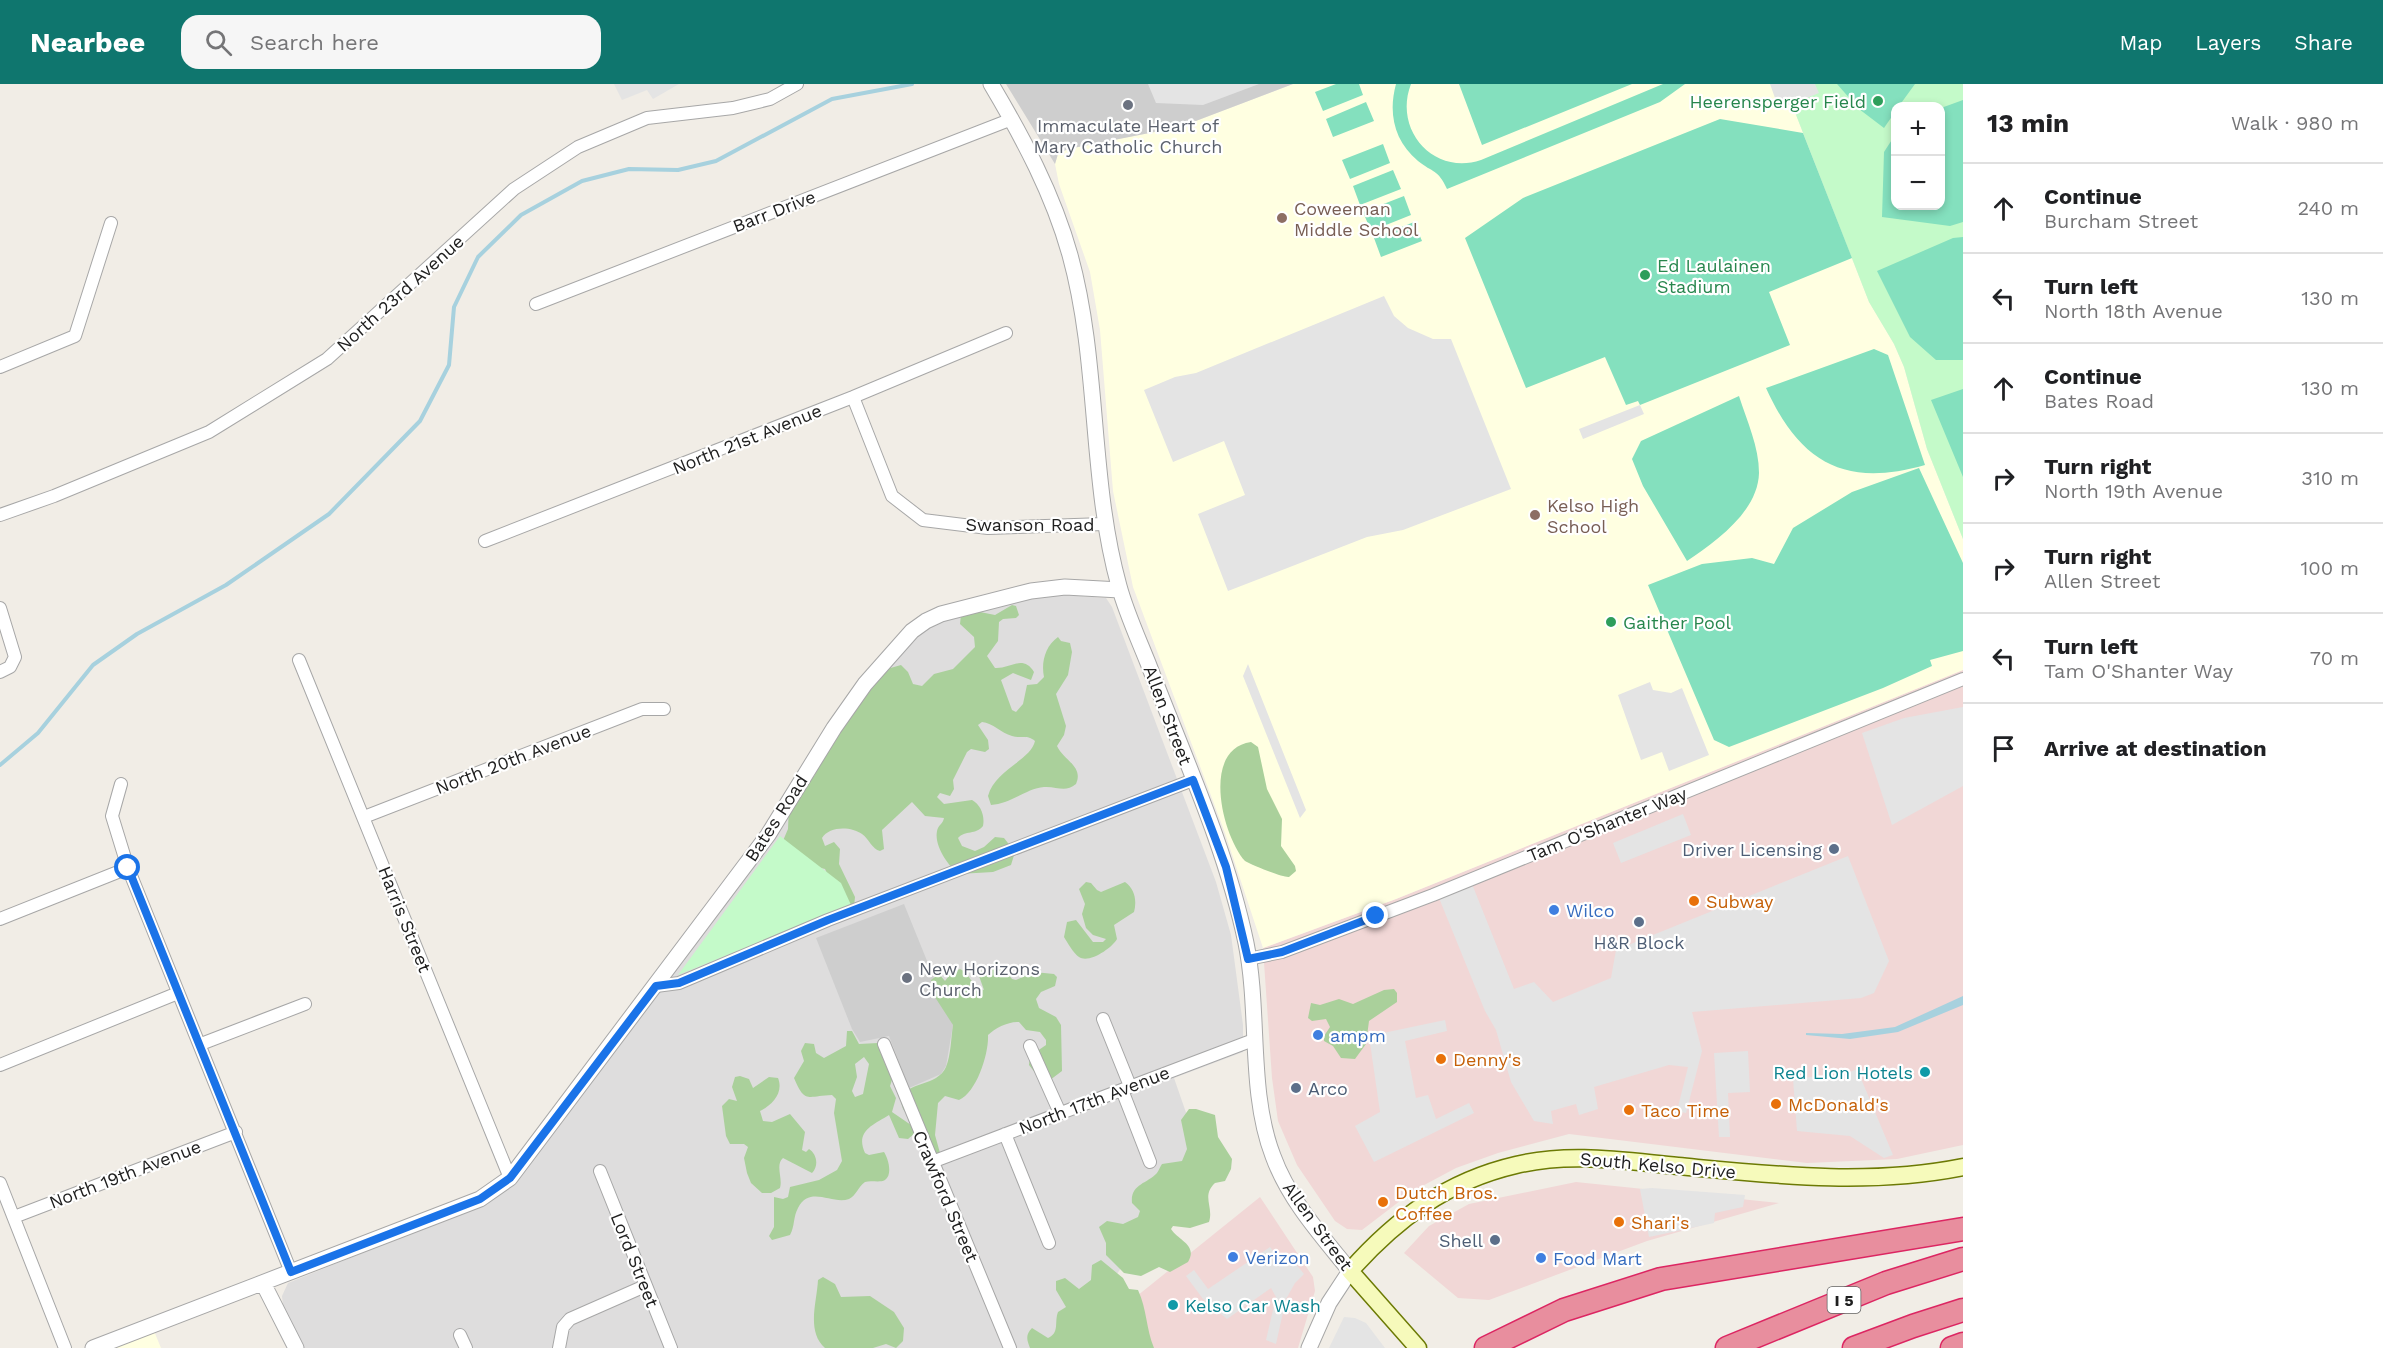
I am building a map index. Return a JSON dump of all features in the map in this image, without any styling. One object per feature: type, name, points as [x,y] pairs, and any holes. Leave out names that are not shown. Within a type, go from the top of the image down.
[{"type":"highway","points":[[1486,1348],[1564,1310],[1660,1279],[1963,1229]]},
{"type":"highway","name":"I 5","points":[[1727,1348],[1886,1283],[1963,1259]]},
{"type":"highway","points":[[1854,1348],[1963,1310]]},
{"type":"highway","points":[[1952,1348],[1963,1344]]},
{"type":"main road","name":"South Kelso Drive","points":[[1350,1271],[1380,1237],[1420,1207],[1478,1176],[1523,1163],[1576,1157],[1832,1179],[1925,1173],[1963,1167]]},
{"type":"main road","name":"Allen Street","points":[[1350,1271],[1418,1348]]},
{"type":"street","name":"North 23rd Avenue","points":[[0,515],[54,496],[208,432],[327,359],[513,189],[578,147],[647,118],[733,108],[770,99],[797,84]]},
{"type":"street","name":"Allen Street","points":[[991,84],[1012,119],[1053,204],[1071,257],[1088,364],[1104,524],[1120,590],[1226,867],[1248,959],[1261,1107],[1273,1156],[1293,1196],[1350,1271]]},
{"type":"street","name":"Barr Drive","points":[[536,304],[1012,119]]},
{"type":"street","points":[[0,367],[75,336],[111,223]]},
{"type":"street","name":"North 21st Avenue","points":[[485,541],[853,397],[1006,333]]},
{"type":"street","name":"Swanson Road","points":[[853,397],[892,496],[923,520],[988,528],[1104,524]]},
{"type":"street","name":"Bates Road","points":[[93,1348],[480,1199],[510,1178],[768,835],[834,728],[865,684],[912,631],[941,614],[1031,591],[1065,587],[1120,590]]},
{"type":"street","points":[[0,608],[15,649],[13,663],[0,672]]},
{"type":"street","name":"Harris Street","points":[[299,660],[510,1178]]},
{"type":"street","name":"Tam O'Shanter Way","points":[[1248,959],[1282,952],[1433,895],[1963,679]]},
{"type":"street","name":"North 20th Avenue","points":[[364,817],[642,709],[664,709]]},
{"type":"street","points":[[656,986],[679,983],[828,920],[1193,780]]},
{"type":"street","points":[[121,784],[112,816],[128,868],[201,1044],[291,1272]]},
{"type":"street","points":[[0,919],[128,868]]},
{"type":"street","points":[[0,1065],[178,993]]},
{"type":"street","points":[[201,1044],[305,1004]]},
{"type":"street","points":[[1103,1019],[1150,1162]]},
{"type":"street","name":"North 17th Avenue","points":[[932,1162],[1256,1039]]},
{"type":"street","name":"Crawford Street","points":[[884,1044],[1010,1348]]},
{"type":"street","points":[[1030,1046],[1060,1113]]},
{"type":"street","name":"North 19th Avenue","points":[[14,1217],[236,1132]]},
{"type":"street","points":[[1005,1134],[1049,1244]]},
{"type":"street","name":"Lord Street","points":[[600,1171],[671,1348]]},
{"type":"street","points":[[0,1183],[65,1348]]},
{"type":"street","points":[[1309,1348],[1329,1303],[1350,1271]]},
{"type":"street","points":[[263,1282],[296,1348]]},
{"type":"street","points":[[559,1348],[563,1327],[570,1319],[645,1286]]},
{"type":"street","points":[[460,1335],[466,1348]]},
{"type":"shaded area","points":[[614,84],[679,84],[653,99],[647,90],[622,100]]},
{"type":"shaded area","name":"Immaculate Heart of Mary Catholic Church","points":[[1006,84],[1293,84],[1180,127],[1068,149],[1058,154],[1055,164]]},
{"type":"shaded area","points":[[1148,84],[1259,84],[1203,105],[1156,103]]},
{"type":"shaded area","name":"Kelso High School","points":[[1293,84],[1784,84],[1869,302],[1894,344],[1904,367],[1927,449],[1963,539],[1963,670],[1396,899],[1263,948],[1225,833],[1133,587],[1113,491],[1100,330],[1090,272],[1059,184],[1055,164],[1058,154],[1068,149],[1180,127]]},
{"type":"shaded area","points":[[1770,84],[1815,84],[1819,93],[1779,109]]},
{"type":"shaded area","points":[[1384,296],[1394,316],[1408,328],[1433,339],[1451,339],[1511,489],[1403,530],[1367,537],[1228,591],[1198,514],[1245,495],[1224,441],[1173,462],[1144,390],[1175,377],[1196,373]]},
{"type":"shaded area","points":[[1640,405],[1644,414],[1583,439],[1579,429]]},
{"type":"shaded area","points":[[1053,594],[1106,598],[1112,607],[1216,882],[1231,935],[1243,1025],[1243,1052],[1174,1078],[1199,1150],[1068,1348],[304,1348],[283,1305],[282,1296],[288,1283],[476,1207],[506,1190],[780,831],[841,727],[902,649],[933,623],[1028,598]]},
{"type":"shaded area","points":[[1248,664],[1306,810],[1300,818],[1243,676]]},
{"type":"shaded area","points":[[1963,670],[1963,1145],[1897,1159],[1807,1163],[1569,1134],[1498,1153],[1456,1168],[1413,1191],[1362,1230],[1347,1229],[1335,1221],[1297,1165],[1278,1121],[1272,1078],[1263,948],[1396,899]]},
{"type":"shaded area","points":[[1650,682],[1653,690],[1671,693],[1682,688],[1709,755],[1669,771],[1662,752],[1641,760],[1618,695]]},
{"type":"shaded area","points":[[1963,707],[1963,786],[1892,825],[1862,733],[1904,718]]},
{"type":"shaded area","points":[[1683,814],[1691,835],[1621,863],[1613,843]]},
{"type":"shaded area","points":[[1848,856],[1889,961],[1874,993],[1861,998],[1692,1012],[1702,1051],[1686,1113],[1677,1111],[1688,1067],[1669,1065],[1594,1087],[1598,1109],[1579,1115],[1576,1104],[1551,1111],[1553,1124],[1534,1121],[1511,1082],[1496,1030],[1485,1011],[1439,898],[1472,884],[1514,989],[1534,982],[1553,1002],[1611,978],[1616,950]]},
{"type":"shaded area","points":[[904,904],[953,1025],[946,1066],[941,1074],[909,1088],[889,1036],[860,1042],[852,1029],[816,938]]},
{"type":"shaded area","points":[[1445,1020],[1447,1031],[1405,1041],[1416,1098],[1428,1095],[1436,1119],[1469,1103],[1474,1113],[1374,1162],[1355,1126],[1380,1112],[1369,1036]]},
{"type":"shaded area","points":[[1748,1051],[1750,1092],[1728,1093],[1730,1137],[1719,1137],[1714,1053]]},
{"type":"shaded area","points":[[1857,1069],[1893,1155],[1884,1158],[1850,1136],[1797,1131],[1793,1079],[1848,1073]]},
{"type":"shaded area","points":[[1576,1182],[1779,1203],[1647,1241],[1489,1300],[1458,1298],[1404,1253],[1429,1226],[1469,1204]]},
{"type":"shaded area","points":[[1640,1189],[1745,1195],[1743,1207],[1715,1213],[1714,1223],[1649,1237]]},
{"type":"shaded area","points":[[1260,1197],[1313,1277],[1315,1291],[1298,1348],[1151,1348],[1132,1300]]},
{"type":"shaded area","points":[[1270,1247],[1278,1257],[1286,1252],[1304,1274],[1295,1283],[1286,1299],[1276,1344],[1266,1340],[1276,1297],[1271,1288],[1227,1319],[1203,1299],[1186,1276],[1194,1270],[1208,1289]]},
{"type":"shaded area","points":[[1344,1317],[1355,1318],[1366,1323],[1385,1348],[1329,1348]]},
{"type":"shaded area","points":[[154,1331],[161,1348],[112,1348]]},
{"type":"green space","points":[[1336,84],[1359,84],[1363,95],[1323,111],[1315,92]]},
{"type":"green space","points":[[1396,84],[1411,84],[1407,101],[1408,118],[1413,132],[1422,145],[1433,155],[1448,161],[1464,163],[1481,160],[1663,84],[1685,84],[1660,102],[1447,189],[1438,175],[1410,153],[1398,135],[1393,116]]},
{"type":"green space","points":[[1459,84],[1632,84],[1482,145]]},
{"type":"green space","points":[[1784,84],[1963,84],[1963,539],[1927,449],[1904,367],[1894,344],[1869,302]]},
{"type":"green space","name":"Heerensperger Field","points":[[1837,84],[1915,84],[1902,102],[1891,102],[1891,118],[1884,128],[1859,109]]},
{"type":"green space","points":[[1963,100],[1963,222],[1950,226],[1882,217],[1884,152],[1891,141],[1891,210],[1945,210],[1945,107]]},
{"type":"green space","points":[[1366,102],[1374,121],[1333,137],[1326,119]]},
{"type":"green space","name":"Ed Laulainen Stadium","points":[[1720,119],[1803,133],[1852,258],[1769,292],[1790,345],[1640,405],[1638,401],[1626,405],[1605,357],[1526,388],[1465,238],[1523,198]]},
{"type":"green space","points":[[1383,144],[1390,163],[1350,179],[1342,160]]},
{"type":"green space","points":[[1393,170],[1401,189],[1360,205],[1353,186]]},
{"type":"green space","points":[[1404,196],[1411,215],[1371,231],[1363,212]]},
{"type":"green space","points":[[1414,222],[1422,241],[1381,257],[1374,238]]},
{"type":"green space","points":[[1963,237],[1963,360],[1936,360],[1910,337],[1877,271],[1953,238]]},
{"type":"green space","points":[[1874,349],[1888,355],[1925,465],[1897,471],[1871,473],[1848,471],[1828,463],[1810,451],[1794,435],[1779,414],[1766,388]]},
{"type":"green space","points":[[1963,389],[1963,477],[1931,400]]},
{"type":"green space","points":[[1739,396],[1757,454],[1759,473],[1757,487],[1751,501],[1733,524],[1710,545],[1687,561],[1643,486],[1632,459],[1641,441]]},
{"type":"green space","points":[[1919,468],[1963,563],[1963,651],[1930,660],[1932,666],[1883,688],[1729,747],[1714,740],[1648,585],[1702,564],[1752,558],[1774,564],[1793,528],[1852,492]]},
{"type":"green space","points":[[1012,605],[1016,606],[1019,615],[1016,618],[1003,619],[999,622],[998,641],[987,656],[995,668],[1021,663],[1030,667],[1034,672],[1031,680],[1013,673],[1001,680],[1012,710],[1016,712],[1023,704],[1027,685],[1037,684],[1044,677],[1045,655],[1050,645],[1058,637],[1061,641],[1070,643],[1072,652],[1068,675],[1056,694],[1066,726],[1064,735],[1057,746],[1077,772],[1076,784],[1064,789],[1038,788],[1005,802],[991,805],[988,796],[992,787],[1005,772],[1027,754],[1035,741],[1008,735],[982,722],[978,725],[988,740],[989,749],[985,752],[971,749],[967,752],[953,780],[954,789],[950,796],[940,793],[937,797],[944,804],[972,800],[975,802],[982,811],[983,826],[977,831],[958,838],[962,846],[975,851],[984,847],[995,837],[1004,838],[1015,852],[1011,865],[993,872],[959,874],[946,861],[938,843],[937,831],[944,818],[925,816],[912,802],[882,830],[884,849],[880,851],[857,831],[835,829],[822,838],[825,846],[834,842],[840,849],[839,864],[855,897],[854,907],[849,907],[836,892],[825,869],[793,861],[782,843],[788,829],[789,804],[803,783],[815,775],[818,751],[887,669],[901,665],[908,672],[913,684],[922,686],[934,674],[953,669],[975,647],[974,637],[960,624],[961,615],[975,611],[995,615]]},
{"type":"green space","points":[[1251,742],[1258,747],[1267,789],[1282,819],[1281,846],[1296,871],[1289,877],[1245,861],[1229,832],[1221,794],[1221,776],[1226,760],[1235,748]]},
{"type":"green space","points":[[780,836],[841,883],[851,905],[678,975]]},
{"type":"green space","points":[[1086,882],[1091,883],[1101,892],[1125,882],[1133,892],[1135,904],[1134,912],[1114,925],[1117,939],[1114,943],[1100,954],[1083,959],[1075,953],[1064,937],[1067,922],[1076,920],[1093,942],[1103,942],[1106,939],[1093,935],[1086,928],[1082,914],[1085,904],[1079,889]]},
{"type":"green space","points":[[997,960],[1012,979],[1016,980],[1034,972],[1054,974],[1057,977],[1055,986],[1041,992],[1036,999],[1039,1008],[1056,1017],[1061,1025],[1062,1071],[1050,1080],[1036,1074],[1029,1065],[1030,1056],[1046,1045],[1046,1040],[1040,1032],[1026,1030],[1019,1022],[994,1030],[988,1035],[981,1071],[971,1089],[959,1100],[945,1096],[938,1103],[935,1135],[940,1153],[934,1153],[903,1109],[900,1099],[909,1089],[936,1078],[948,1062],[953,1025],[933,994],[931,980],[939,974],[945,981],[951,973],[960,969],[976,986],[984,990],[979,976],[981,971],[986,970]]},
{"type":"green space","points":[[1394,989],[1397,993],[1397,1002],[1369,1021],[1366,1044],[1355,1059],[1341,1058],[1333,1046],[1324,1041],[1324,1036],[1330,1027],[1326,1019],[1312,1021],[1308,1018],[1311,1003],[1320,1005],[1339,999],[1353,1004],[1384,990]]},
{"type":"green space","points":[[847,1031],[852,1031],[859,1044],[878,1043],[893,1077],[890,1086],[896,1098],[892,1112],[911,1125],[915,1133],[908,1139],[899,1138],[889,1115],[872,1126],[864,1134],[863,1145],[865,1153],[869,1155],[884,1152],[889,1166],[889,1174],[885,1180],[865,1182],[849,1199],[815,1197],[803,1201],[795,1215],[790,1235],[772,1240],[769,1236],[774,1227],[774,1197],[783,1199],[788,1197],[790,1187],[819,1180],[837,1170],[842,1161],[834,1113],[836,1099],[832,1095],[808,1097],[801,1092],[794,1078],[804,1061],[801,1051],[805,1043],[814,1044],[816,1053],[824,1058],[846,1046]],"holes":[[[864,1057],[869,1064],[863,1094],[855,1097],[852,1091],[857,1077],[855,1064]]]},
{"type":"green space","points":[[735,1077],[749,1079],[753,1088],[769,1077],[778,1078],[779,1089],[776,1098],[760,1111],[763,1121],[772,1122],[790,1114],[805,1132],[802,1150],[806,1152],[809,1149],[815,1157],[816,1167],[812,1173],[783,1158],[779,1168],[780,1188],[771,1193],[762,1193],[751,1183],[744,1158],[748,1147],[744,1144],[730,1144],[726,1136],[722,1106],[729,1099],[737,1101],[732,1087]]},
{"type":"green space","points":[[1189,1109],[1215,1115],[1218,1137],[1232,1159],[1231,1169],[1225,1181],[1215,1183],[1209,1192],[1209,1222],[1190,1228],[1173,1226],[1171,1229],[1189,1247],[1191,1251],[1188,1262],[1170,1272],[1159,1267],[1141,1276],[1124,1273],[1106,1255],[1106,1243],[1099,1227],[1107,1221],[1123,1224],[1138,1217],[1140,1211],[1132,1203],[1136,1188],[1153,1177],[1162,1164],[1182,1161],[1187,1149],[1181,1120]]},
{"type":"green space","points":[[1101,1260],[1123,1278],[1129,1289],[1138,1290],[1154,1348],[1030,1348],[1027,1338],[1032,1328],[1048,1338],[1052,1336],[1058,1312],[1066,1307],[1056,1290],[1056,1281],[1065,1278],[1079,1289],[1091,1280],[1092,1265]]},
{"type":"green space","points":[[823,1277],[835,1284],[841,1297],[870,1296],[894,1312],[904,1328],[903,1341],[896,1348],[886,1344],[873,1348],[825,1348],[819,1341],[814,1325],[818,1280]]},
{"type":"water","points":[[1963,996],[1963,1005],[1898,1032],[1850,1039],[1806,1035],[1806,1033],[1842,1034],[1895,1027]]},
{"type":"waterway","points":[[0,765],[38,733],[93,665],[137,634],[226,585],[329,514],[420,421],[449,365],[454,307],[478,257],[521,215],[582,181],[629,169],[678,170],[716,161],[832,99],[912,84]]},
{"type":"place","name":"Heerensperger Field","points":[[1878,101]]},
{"type":"place","name":"Immaculate Heart of Mary Catholic Church","points":[[1128,105]]},
{"type":"place","name":"Coweeman Middle School","points":[[1282,218]]},
{"type":"place","name":"Ed Laulainen Stadium","points":[[1645,275]]},
{"type":"place","name":"Kelso High School","points":[[1535,515]]},
{"type":"place","name":"Gaither Pool","points":[[1611,622]]},
{"type":"place","name":"Driver Licensing","points":[[1834,849]]},
{"type":"place","name":"Subway","points":[[1694,901]]},
{"type":"place","name":"Wilco","points":[[1554,910]]},
{"type":"place","name":"H&R Block","points":[[1639,922]]},
{"type":"place","name":"New Horizons Church","points":[[907,978]]},
{"type":"place","name":"ampm","points":[[1318,1035]]},
{"type":"place","name":"Denny's","points":[[1441,1059]]},
{"type":"place","name":"Red Lion Hotels","points":[[1925,1072]]},
{"type":"place","name":"Arco","points":[[1296,1088]]},
{"type":"place","name":"McDonald's","points":[[1776,1104]]},
{"type":"place","name":"Taco Time","points":[[1629,1110]]},
{"type":"place","name":"Dutch Bros. Coffee","points":[[1383,1202]]},
{"type":"place","name":"Shari's","points":[[1619,1222]]},
{"type":"place","name":"Shell","points":[[1495,1240]]},
{"type":"place","name":"Verizon","points":[[1233,1257]]},
{"type":"place","name":"Food Mart","points":[[1541,1258]]},
{"type":"place","name":"Kelso Car Wash","points":[[1173,1305]]},
{"type":"route","points":[[128,868],[201,1044],[291,1272],[480,1199],[510,1178],[656,986],[679,983],[828,920],[1193,780],[1226,867],[1248,959],[1282,952],[1376,916]]}]
